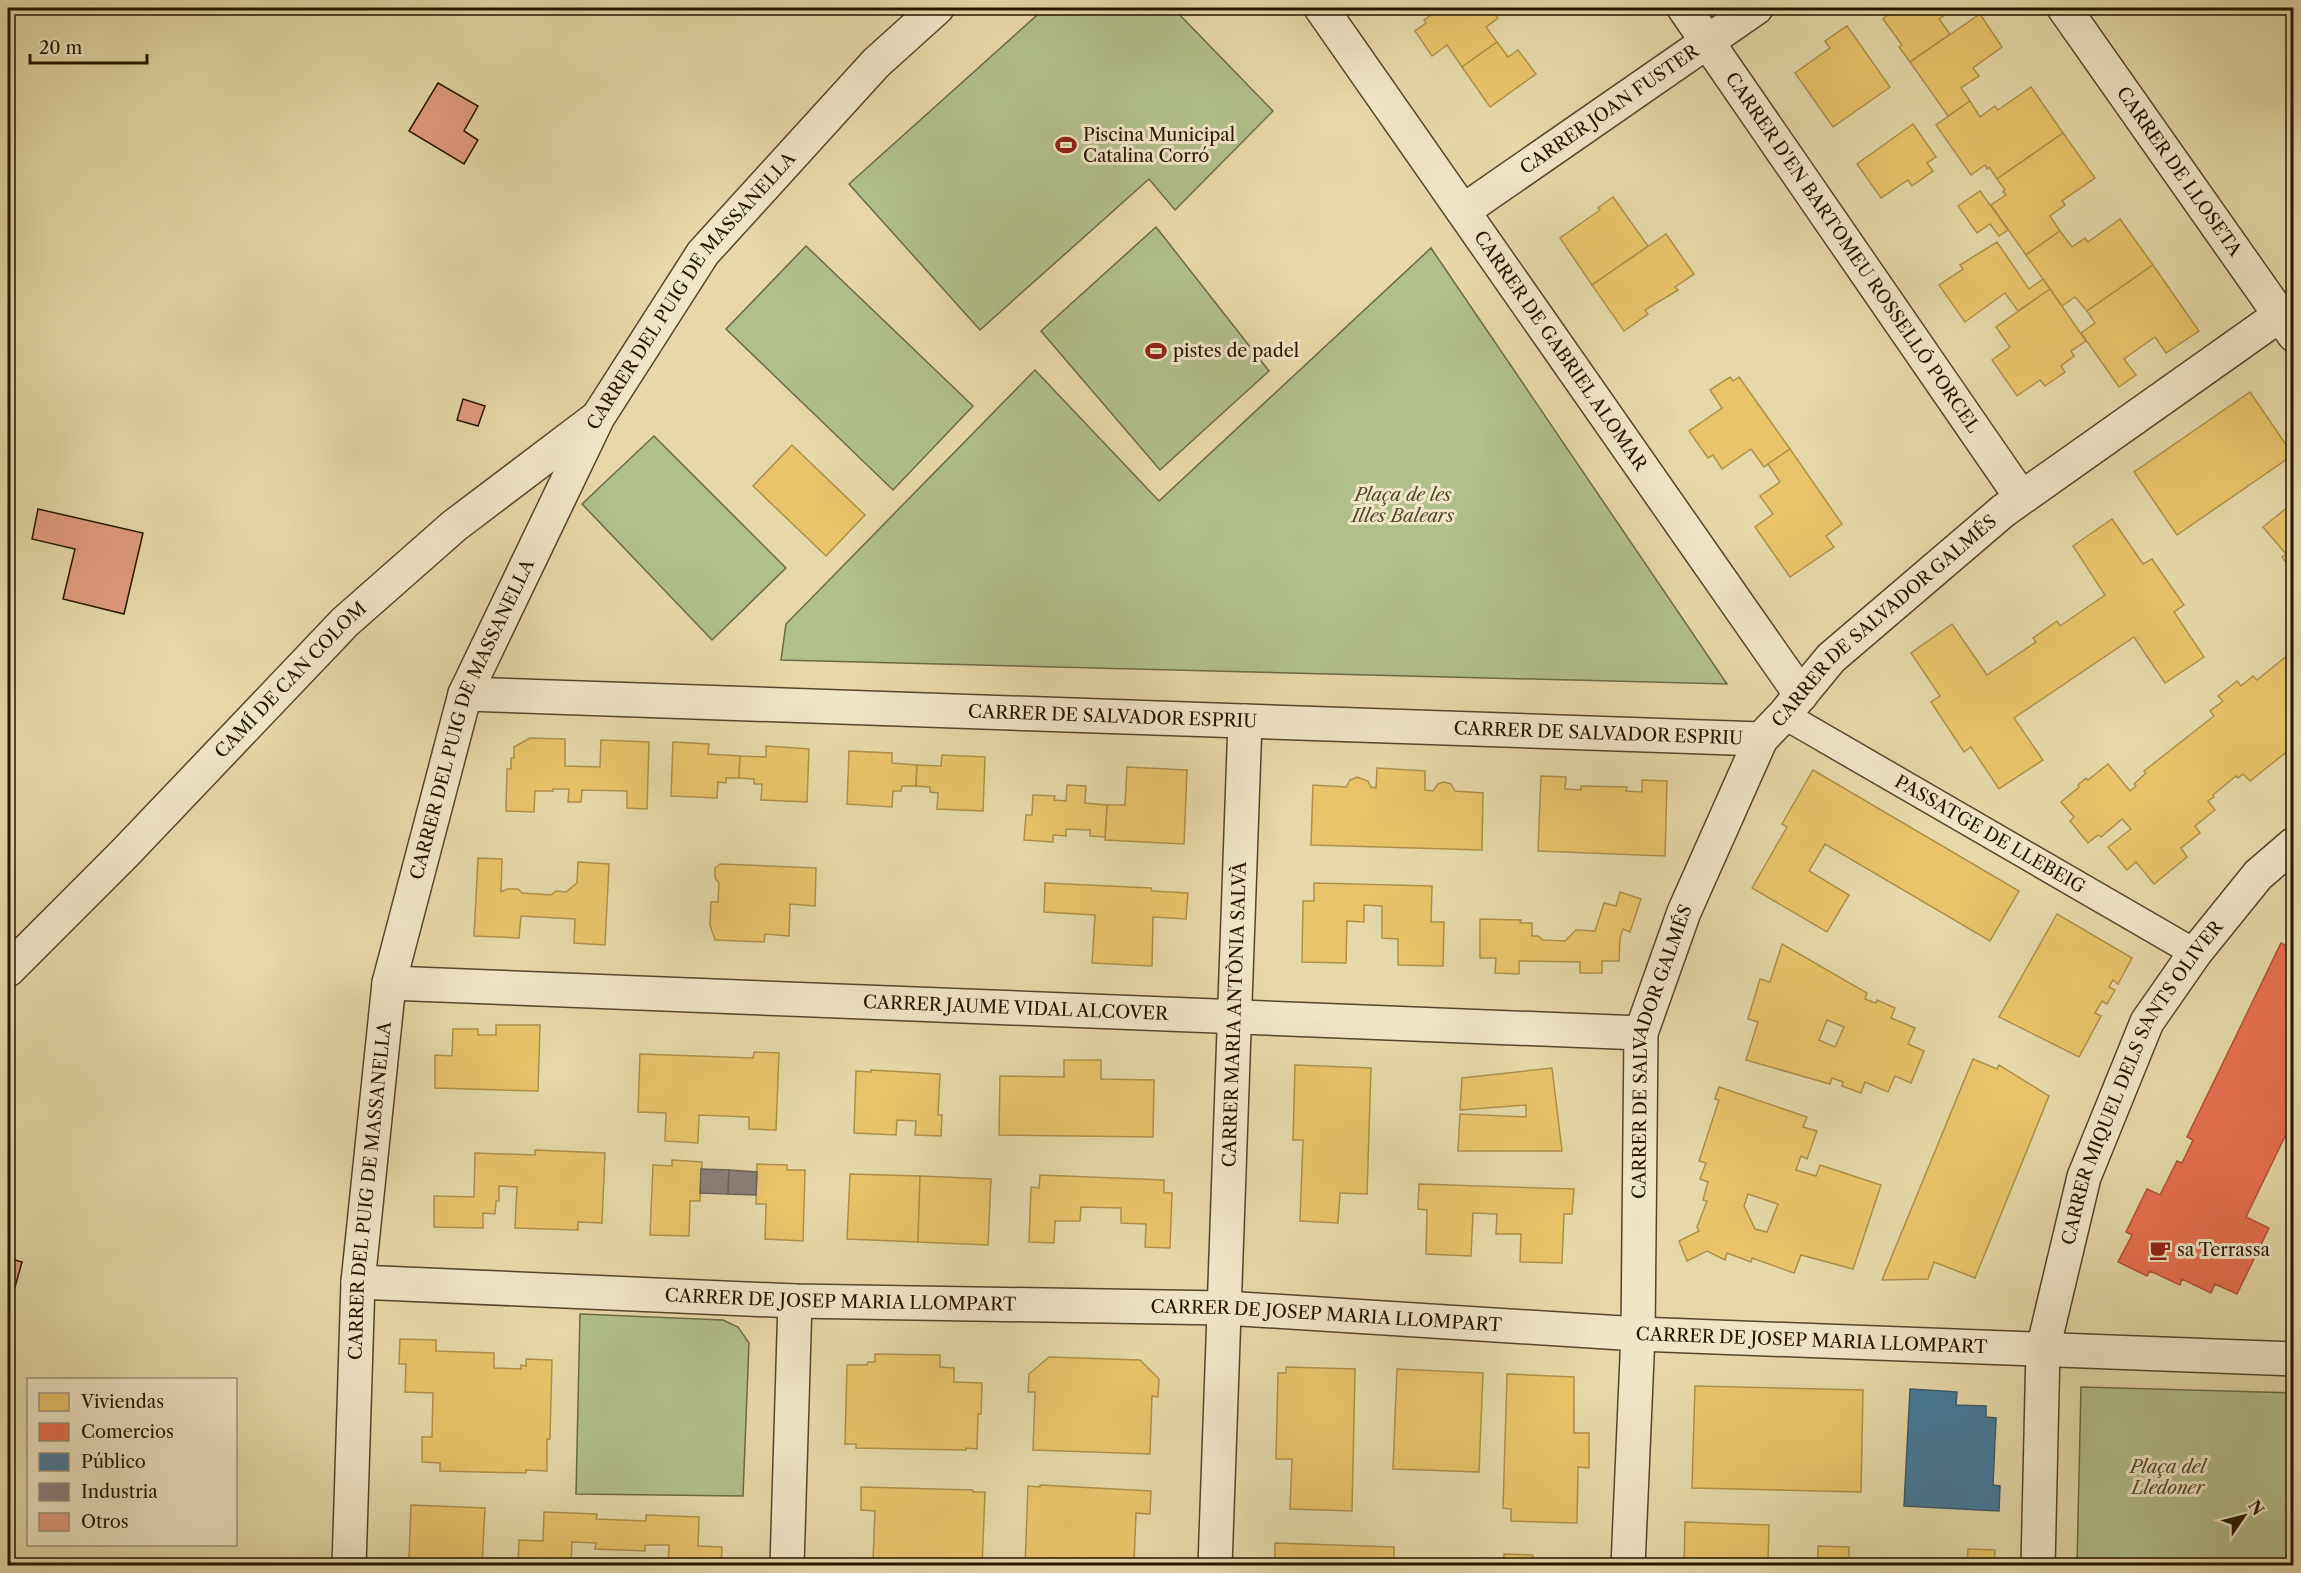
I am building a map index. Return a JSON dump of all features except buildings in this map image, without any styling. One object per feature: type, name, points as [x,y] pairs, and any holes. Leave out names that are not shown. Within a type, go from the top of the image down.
[{"type":"street","name":"CARRER DEL PUIG DE MASSANELLA","points":[[349,1566],[358,1282],[389,983],[465,694],[598,417],[703,253],[876,63],[937,8]]},
{"type":"street","name":"CARRER DE GABRIEL ALOMAR","points":[[1321,8],[1463,211],[1793,705]]},
{"type":"street","name":"CARRER D'EN BARTOMEU ROSSELLÓ PORCEL","points":[[1684,8],[2021,497]]},
{"type":"street","name":"CARRER JOAN FUSTER","points":[[1463,211],[1756,8]]},
{"type":"street","name":"CARRER DE LLOSETA","points":[[2064,8],[2287,325]]},
{"type":"street","name":"CARRER DE SALVADOR GALMÉS","points":[[1628,1566],[1638,1334],[1641,1033],[1684,912],[1761,740],[1831,658],[2021,497],[2287,325]]},
{"type":"street","name":"CAMÍ DE CAN COLOM","points":[[8,969],[123,855],[345,622],[454,526],[598,417]]},
{"type":"street","name":"CARRER DE SALVADOR ESPRIU","points":[[465,694],[1761,740]]},
{"type":"street","name":"PASSATGE DE LLEBEIG","points":[[1793,705],[2195,953]]},
{"type":"street","name":"CARRER MARIA ANTÒNIA SALVÀ","points":[[1215,1566],[1245,721]]},
{"type":"street","name":"CARRER MIQUEL DELS SANTS OLIVER","points":[[2038,1566],[2043,1349],[2084,1178],[2147,1022],[2195,953],[2258,875],[2294,844]]},
{"type":"street","name":"CARRER JAUME VIDAL ALCOVER","points":[[389,983],[1641,1033]]},
{"type":"street","name":"CARRER DE JOSEP MARIA LLOMPART","points":[[358,1282],[795,1301],[1225,1308],[1638,1334],[2294,1359]]},
{"type":"street","points":[[787,1566],[795,1301]]},
{"type":"green space","name":"Piscina Municipal Catalina Corró","points":[[1045,8],[1173,8],[1273,111],[1175,210],[1149,179],[980,330],[849,184]]},
{"type":"green space","name":"pistes de padel","points":[[1156,227],[1269,371],[1160,470],[1041,331]]},
{"type":"green space","points":[[806,246],[973,406],[893,490],[726,329]]},
{"type":"green space","name":"Plaça de les Illes Balears","points":[[1431,248],[1727,684],[781,660],[786,624],[1035,370],[1159,501]]},
{"type":"green space","points":[[654,436],[786,568],[712,640],[582,504]]},
{"type":"green space","points":[[580,1314],[723,1320],[738,1327],[749,1343],[743,1496],[576,1494]]},
{"type":"green space","name":"Plaça del Lledoner","points":[[2081,1387],[2293,1393],[2293,1565],[2077,1565]]},
{"type":"place","name":"Piscina Municipal Catalina Corró","points":[[1066,145]]},
{"type":"place","name":"pistes de padel","points":[[1156,351]]},
{"type":"place","name":"sa Terrassa","points":[[2160,1250]]}]
